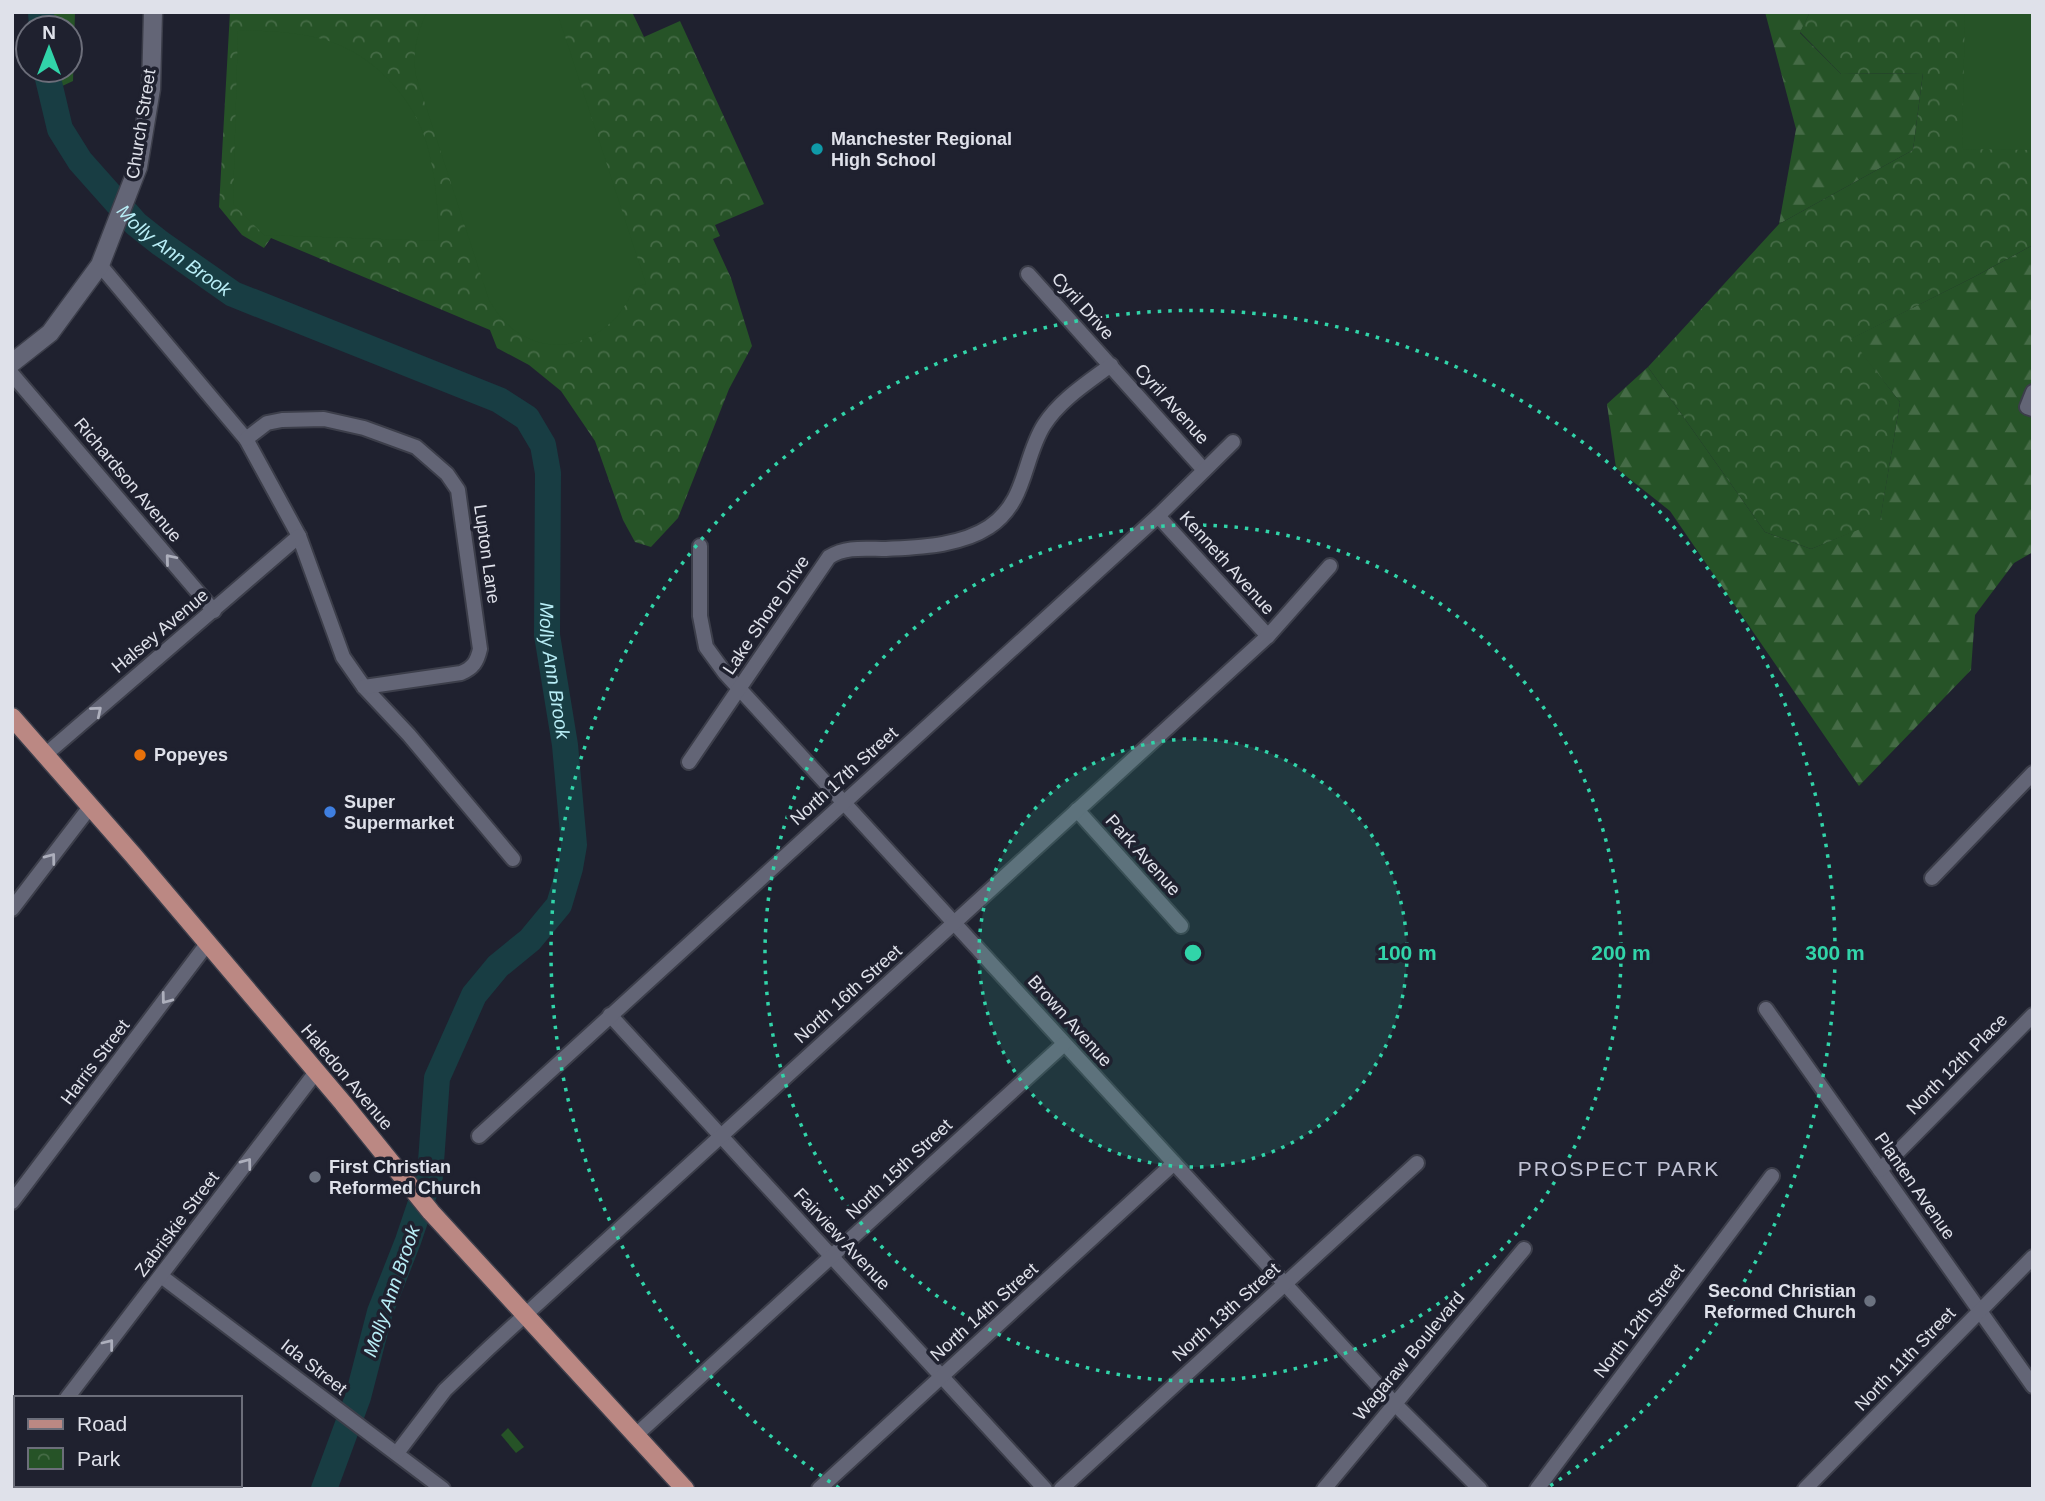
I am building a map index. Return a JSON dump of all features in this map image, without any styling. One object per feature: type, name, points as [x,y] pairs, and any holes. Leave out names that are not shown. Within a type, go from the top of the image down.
[{"type":"main road","name":"Haledon Avenue","points":[[12,717],[316,1072],[431,1212],[685,1489]]},
{"type":"street","name":"Church Street","points":[[12,363],[50,333],[100,265],[134,182],[150,89],[153,12]]},
{"type":"street","points":[[100,265],[246,439],[299,536],[343,657],[364,687],[409,735],[513,859]]},
{"type":"street","name":"Cyril Drive","points":[[1028,274],[1111,365]]},
{"type":"street","name":"Cyril Avenue","points":[[1111,365],[1204,470]]},
{"type":"street","name":"Lake Shore Drive","points":[[689,762],[829,557],[845,549],[900,548],[965,540],[989,527],[1011,507],[1043,426],[1064,401],[1111,365]]},
{"type":"street","name":"Richardson Avenue","points":[[12,374],[214,611]]},
{"type":"street","points":[[2030,408],[2033,393]]},
{"type":"street","name":"Lupton Lane","points":[[246,439],[267,423],[282,420],[324,419],[364,428],[416,447],[447,474],[458,490],[480,649],[477,659],[472,669],[461,673],[364,687]]},
{"type":"street","name":"North 17th Street","points":[[479,1136],[1158,516],[1233,442]]},
{"type":"street","name":"Kenneth Avenue","points":[[1158,516],[1268,636]]},
{"type":"street","name":"Halsey Avenue","points":[[45,755],[299,536]]},
{"type":"street","name":"Brown Avenue","points":[[699,547],[700,616],[706,647],[739,689],[1284,1285],[1395,1404],[1480,1489]]},
{"type":"street","name":"North 16th Street","points":[[397,1453],[445,1390],[720,1135],[1268,636],[1330,566]]},
{"type":"street","points":[[1932,878],[2033,773]]},
{"type":"street","points":[[12,909],[90,807]]},
{"type":"street","name":"Park Avenue","points":[[1077,810],[1181,926]]},
{"type":"street","name":"Harris Street","points":[[12,1202],[207,944]]},
{"type":"street","name":"Planten Avenue","points":[[1766,1009],[2033,1386]]},
{"type":"street","name":"Fairview Avenue","points":[[610,1015],[1045,1489]]},
{"type":"street","name":"North 12th Place","points":[[1880,1170],[2033,1015]]},
{"type":"street","name":"North 15th Street","points":[[636,1435],[1064,1044]]},
{"type":"street","name":"Zabriskie Street","points":[[69,1396],[316,1072]]},
{"type":"street","name":"North 14th Street","points":[[819,1489],[1174,1163]]},
{"type":"street","name":"North 13th Street","points":[[1060,1489],[1417,1163]]},
{"type":"street","name":"North 12th Street","points":[[1536,1489],[1772,1175]]},
{"type":"street","name":"Wagaraw Boulevard","points":[[1324,1489],[1524,1249]]},
{"type":"street","name":"North 11th Street","points":[[1805,1489],[2033,1257]]},
{"type":"street","name":"Ida Street","points":[[161,1276],[443,1489]]},
{"type":"green space","points":[[37,12],[75,12],[75,14]]},
{"type":"green space","points":[[230,12],[632,12],[644,37],[680,21],[764,204],[715,225],[720,236],[713,239],[731,278],[752,346],[729,389],[678,518],[651,547],[635,542],[623,520],[595,441],[561,391],[529,365],[497,348],[490,330],[271,238],[264,248],[242,235],[219,207]]},
{"type":"green space","points":[[427,12],[557,12],[646,284],[634,287],[626,305],[614,319],[584,340],[549,344],[531,340],[506,323],[489,300],[416,76],[416,43]]},
{"type":"green space","points":[[1765,12],[1810,12],[1800,33],[1841,74],[1923,73],[1913,150],[1779,224],[1796,129]]},
{"type":"green space","points":[[1810,12],[2033,12],[2033,245],[1851,339],[1900,402],[1880,521],[1811,549],[1765,532],[1648,367],[1779,224],[1913,150],[1923,73],[1841,74],[1800,32]]},
{"type":"green space","points":[[1965,12],[2033,12],[2033,150],[1962,149]]},
{"type":"green space","points":[[238,30],[301,35],[338,44],[368,62],[395,86],[415,115],[430,157],[439,241],[264,235],[233,204]]},
{"type":"green space","points":[[44,84],[67,84],[45,94]]},
{"type":"green space","points":[[2033,245],[2033,552],[2014,563],[1975,615],[1971,670],[1859,786],[1670,511],[1616,468],[1607,404],[1648,367],[1765,532],[1811,549],[1880,520],[1900,402],[1850,339]]},
{"type":"green space","points":[[508,1428],[524,1447],[516,1453],[501,1435]]},
{"type":"waterway","name":"Molly Ann Brook","points":[[49,84],[60,129],[80,161],[136,224],[160,243],[233,294],[499,400],[527,418],[543,445],[548,473],[547,635],[565,745],[574,845],[570,868],[559,905],[530,940],[498,966],[474,995],[437,1078],[430,1176],[380,1312],[358,1397],[324,1489]]},
{"type":"place","name":"Manchester Regional High School","points":[[817,149]]},
{"type":"place","name":"Popeyes","points":[[140,755]]},
{"type":"place","name":"Super Supermarket","points":[[330,812]]},
{"type":"place","name":"First Christian Reformed Church","points":[[315,1177]]},
{"type":"place","name":"Second Christian Reformed Church","points":[[1870,1301]]},
{"type":"district","name":"PROSPECT PARK","points":[[1619,1169]]}]
